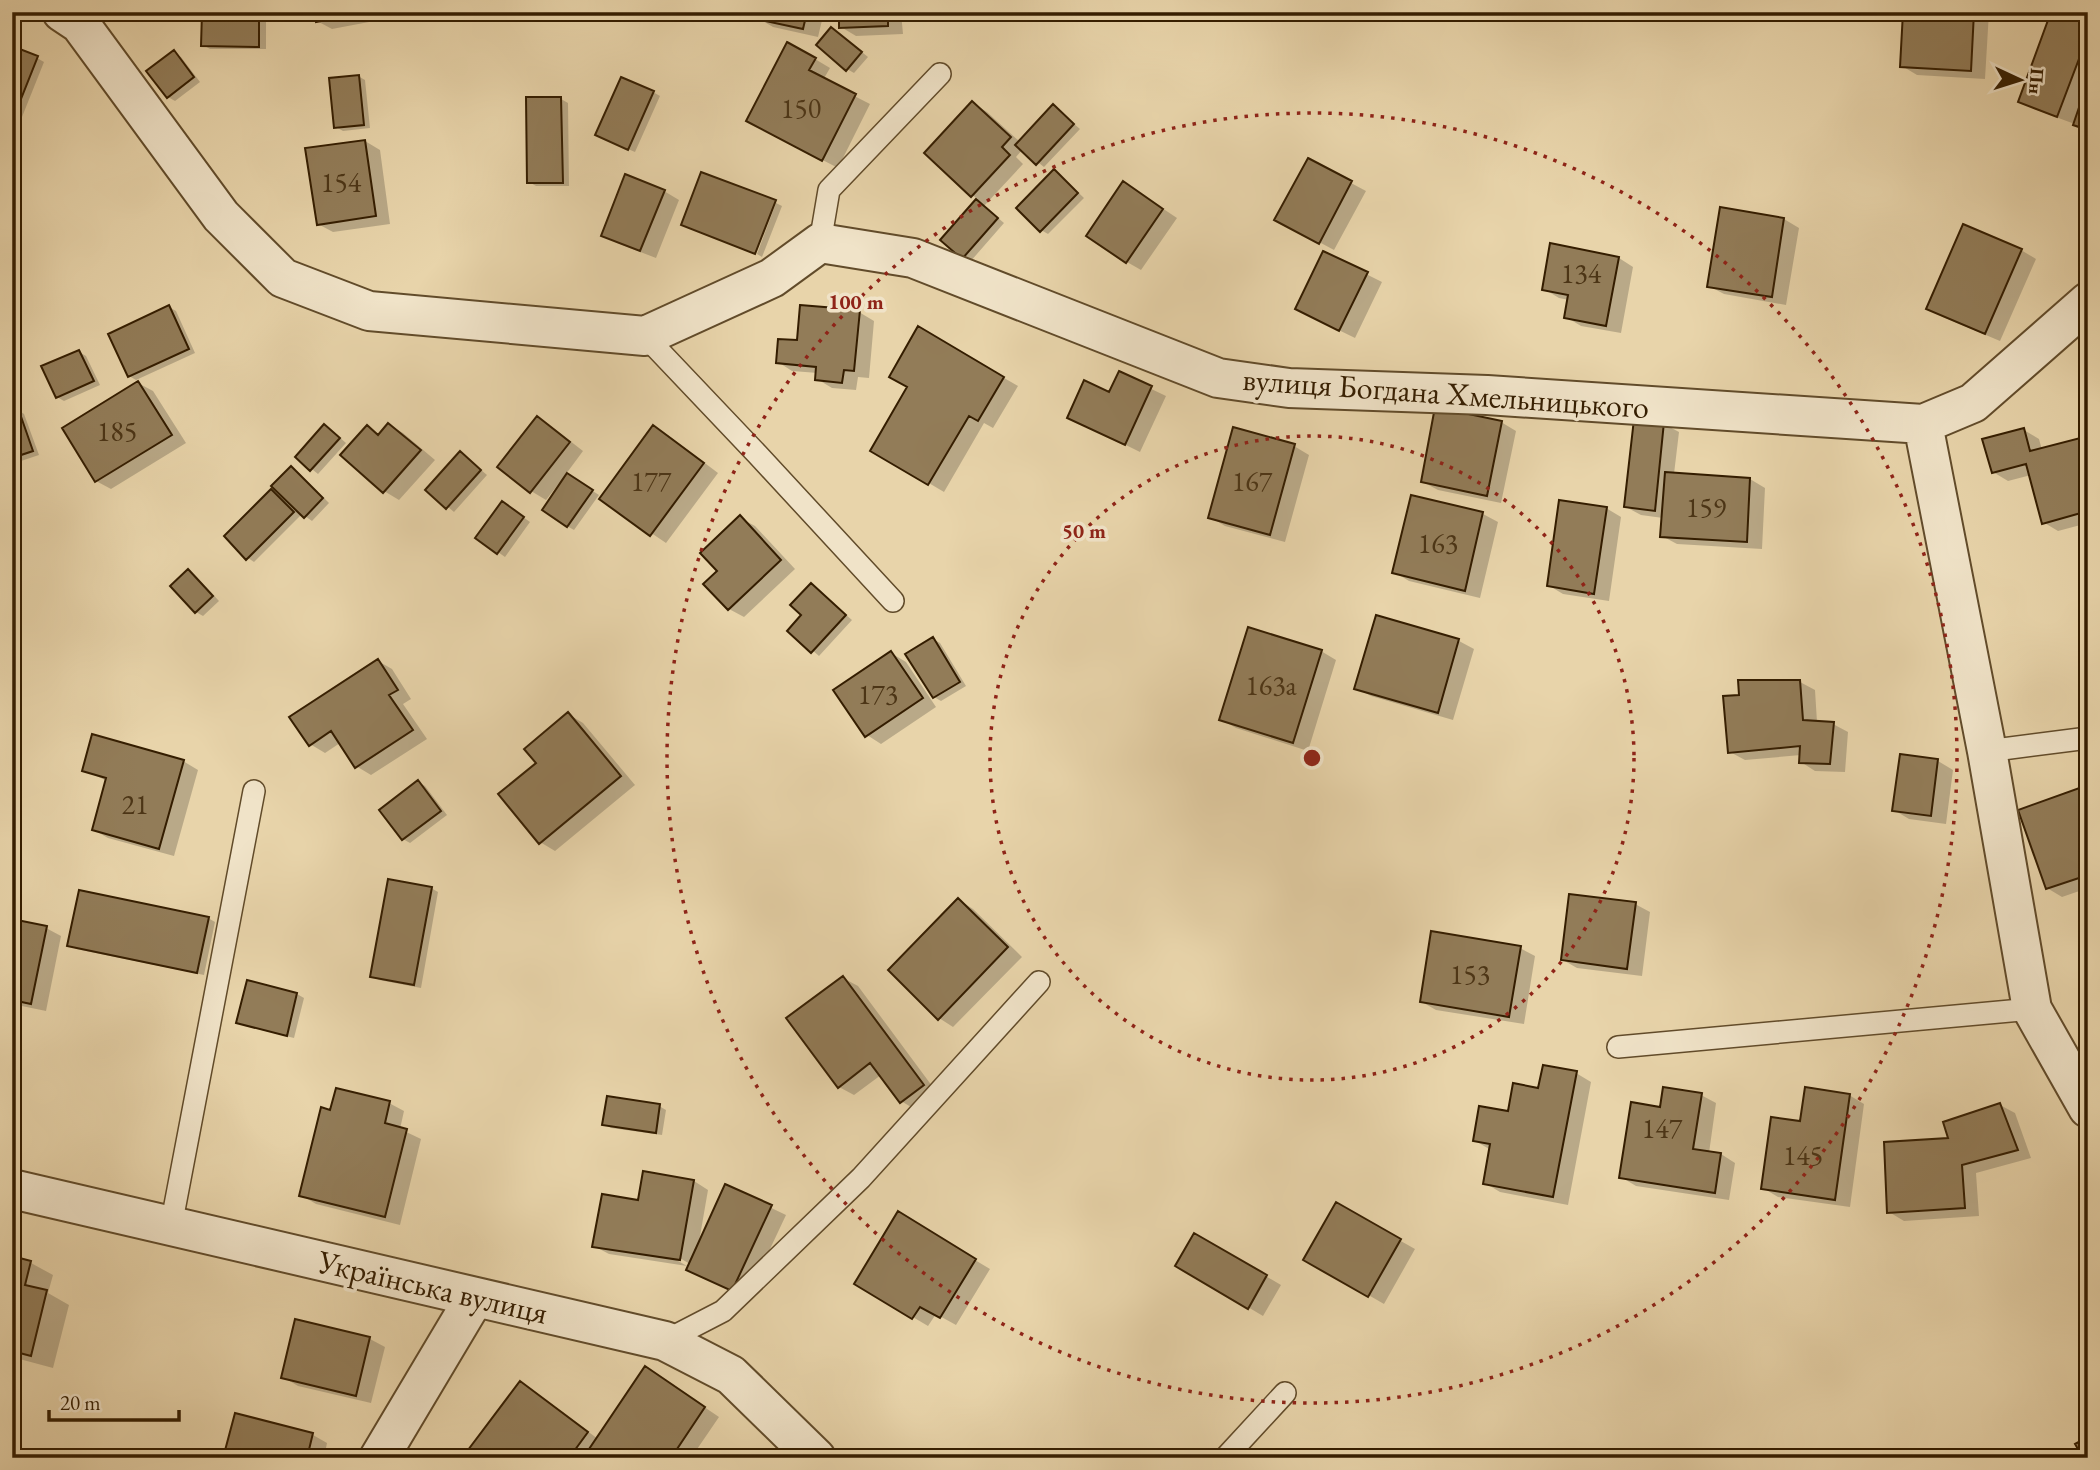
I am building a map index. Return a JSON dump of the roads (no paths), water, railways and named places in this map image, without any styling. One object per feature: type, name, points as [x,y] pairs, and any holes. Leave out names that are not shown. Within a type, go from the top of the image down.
[{"type":"street","points":[[62,12],[80,24],[221,216],[283,278],[369,311],[645,336],[772,278],[820,243]]},
{"type":"street","name":"вулиця Богдана Хмельницького","points":[[820,243],[913,258],[1217,378],[1289,388],[1487,395],[1923,424],[1973,403],[2088,302]]},
{"type":"street","points":[[1923,424],[2032,1009],[2088,1108]]},
{"type":"street","name":"Українська вулиця","points":[[12,1189],[665,1341],[732,1376],[816,1458]]},
{"type":"street","points":[[379,1458],[475,1297]]},
{"type":"lane","points":[[820,243],[830,191],[940,74]]},
{"type":"lane","points":[[645,336],[893,601]]},
{"type":"lane","points":[[1986,751],[2088,738]]},
{"type":"lane","points":[[171,1226],[254,791]]},
{"type":"lane","points":[[665,1341],[723,1311],[861,1178],[1039,982]]},
{"type":"lane","points":[[1618,1047],[2032,1009]]},
{"type":"lane","points":[[1225,1458],[1285,1394]]}]
